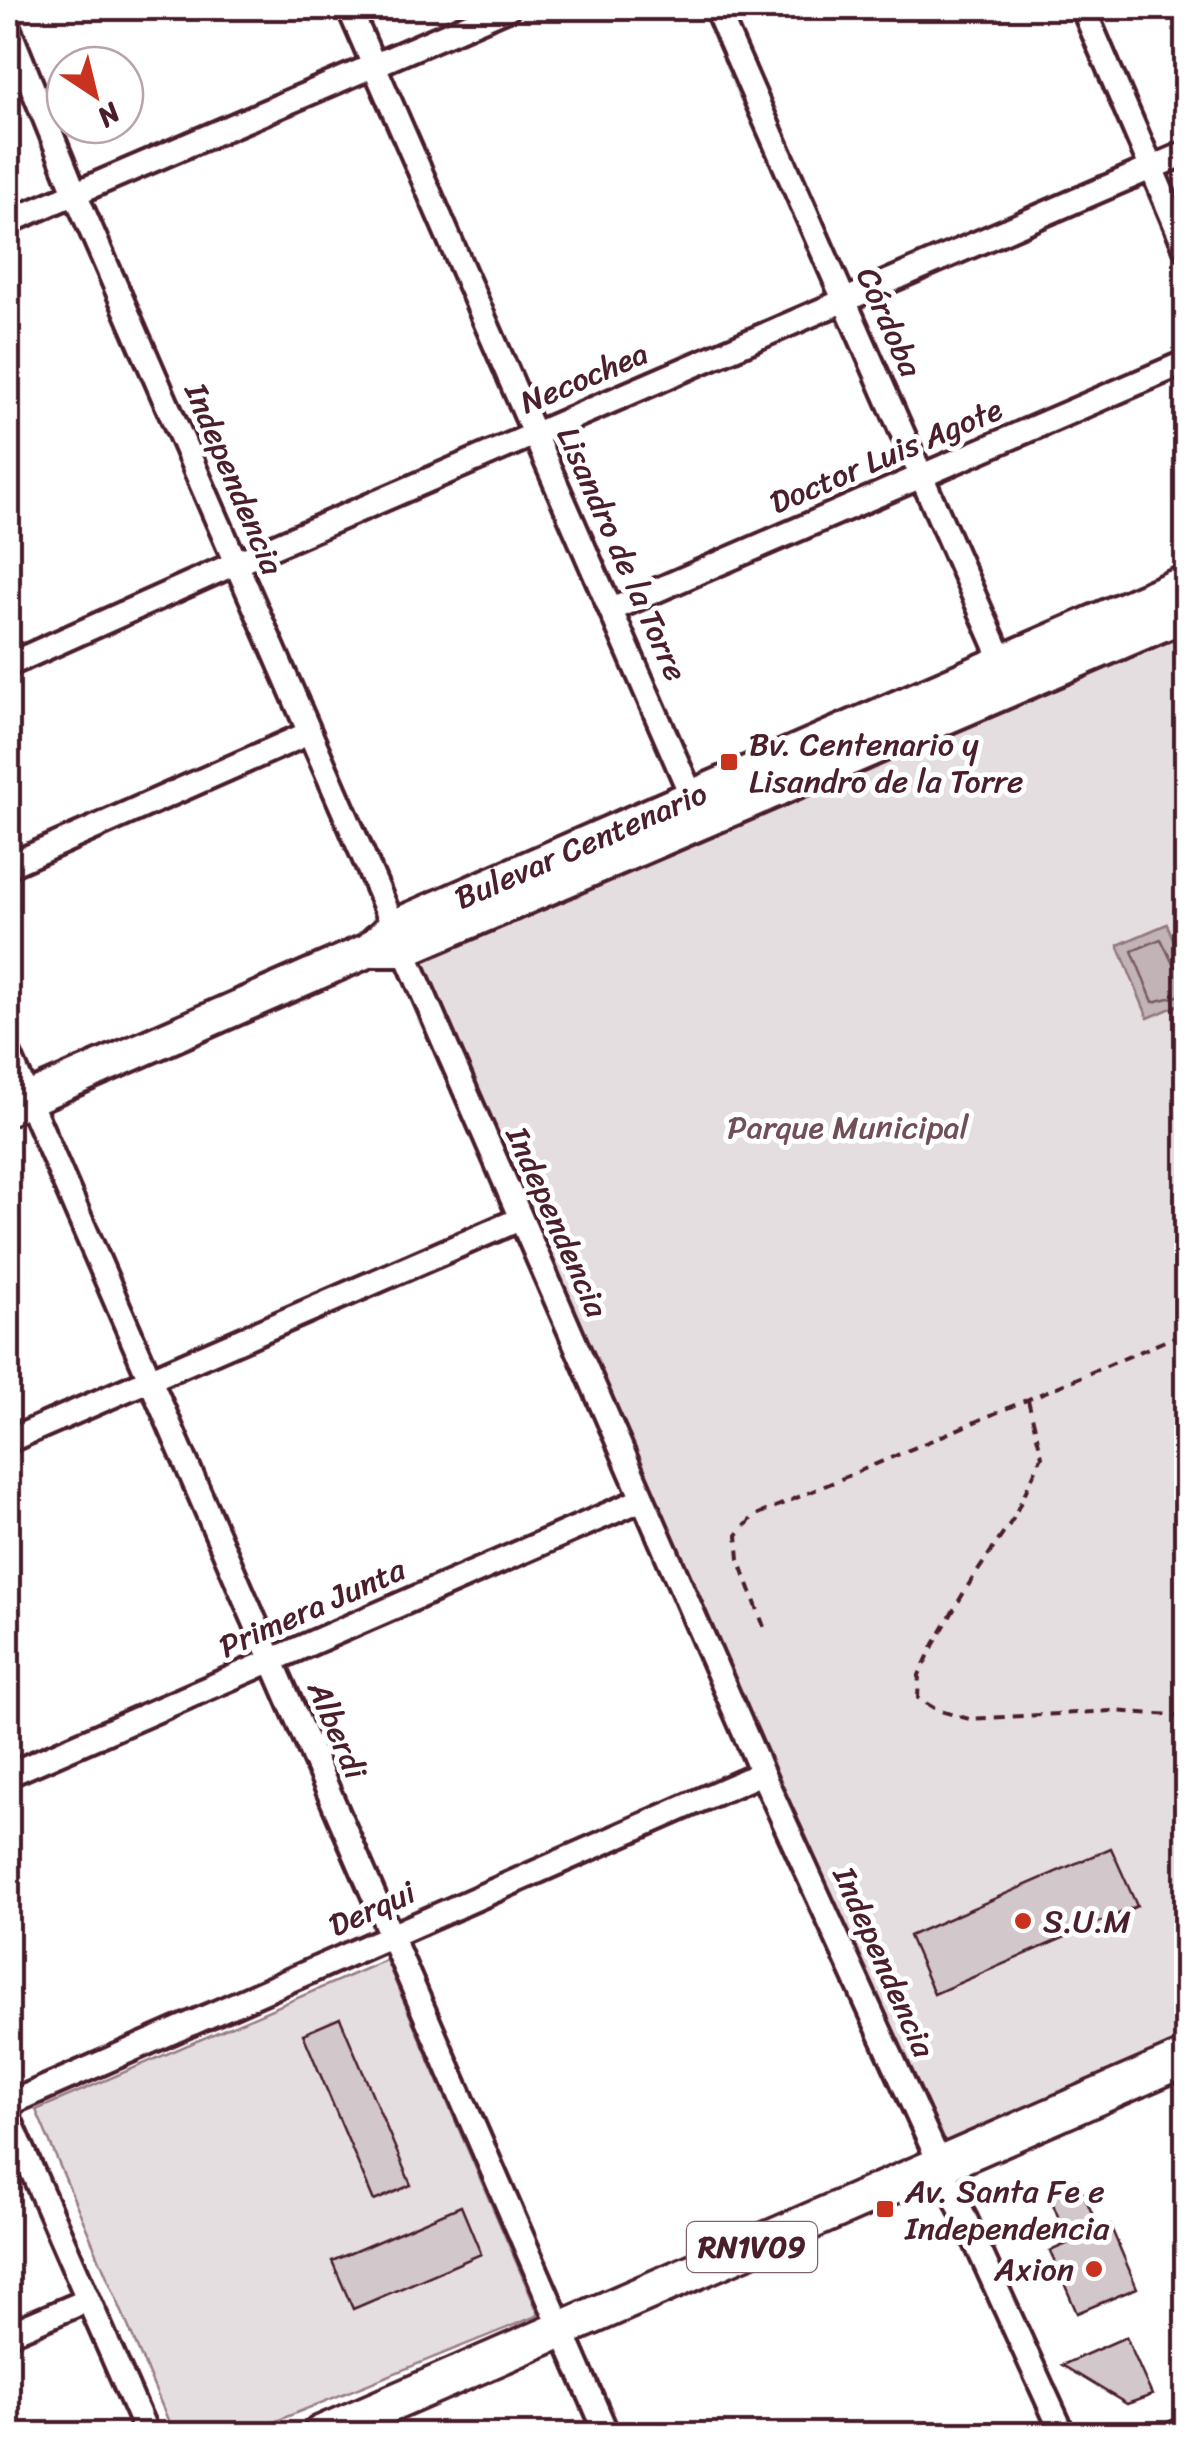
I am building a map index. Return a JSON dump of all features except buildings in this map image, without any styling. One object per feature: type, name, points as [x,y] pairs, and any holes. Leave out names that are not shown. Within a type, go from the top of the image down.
[{"type":"main road","name":"Bulevar Centenario","points":[[398,938],[692,796],[1002,662],[1181,608]]},
{"type":"main road","name":"Bulevar Centenario","points":[[18,1104],[398,938],[1181,608]]},
{"type":"main road","name":"RN1V09","points":[[321,2434],[1186,2058]]},
{"type":"street","name":"Lisandro de la Torre","points":[[348,8],[692,796]]},
{"type":"street","points":[[8,222],[508,8]]},
{"type":"street","name":"Córdoba","points":[[716,8],[1002,662]]},
{"type":"street","points":[[1083,8],[1186,248]]},
{"type":"street","name":"Independencia","points":[[8,28],[74,193],[762,1773],[1063,2434]]},
{"type":"street","name":"Necochea","points":[[8,665],[1186,153]]},
{"type":"street","name":"Doctor Luis Agote","points":[[611,610],[1186,362]]},
{"type":"street","points":[[8,866],[310,733]]},
{"type":"street","name":"Alberdi","points":[[8,1052],[18,1104],[150,1379],[607,2434]]},
{"type":"street","points":[[8,1441],[520,1219]]},
{"type":"street","name":"Primera Junta","points":[[8,1775],[643,1499]]},
{"type":"street","name":"Derqui","points":[[8,2104],[762,1773]]},
{"type":"street","points":[[8,2116],[147,2434]]},
{"type":"street","points":[[8,2334],[88,2300]]},
{"type":"street","points":[[1174,2434],[1186,2429]]},
{"type":"path","points":[[764,1627],[739,1560],[738,1534],[754,1516],[1186,1332]]},
{"type":"path","points":[[1028,1400],[1042,1456],[1013,1520],[966,1587],[918,1675],[918,1698],[936,1710],[969,1719],[1111,1710],[1174,1715],[1186,1723]]},
{"type":"green space","name":"Parque Municipal","points":[[1178,618],[1186,637],[1186,2058],[941,2165],[403,950]]},
{"type":"green space","points":[[386,1960],[539,2315],[244,2434],[174,2434],[36,2110]]},
{"type":"water","points":[[1167,924],[1186,971],[1186,1002],[1148,1018],[1118,945]]},
{"type":"place","name":"Bv. Centenario y Lisandro de la Torre","points":[[729,762]]},
{"type":"place","name":"S.U.M","points":[[1023,1921]]},
{"type":"place","name":"Av. Santa Fe e Independencia","points":[[885,2209]]},
{"type":"place","name":"Axion","points":[[1094,2269]]}]
